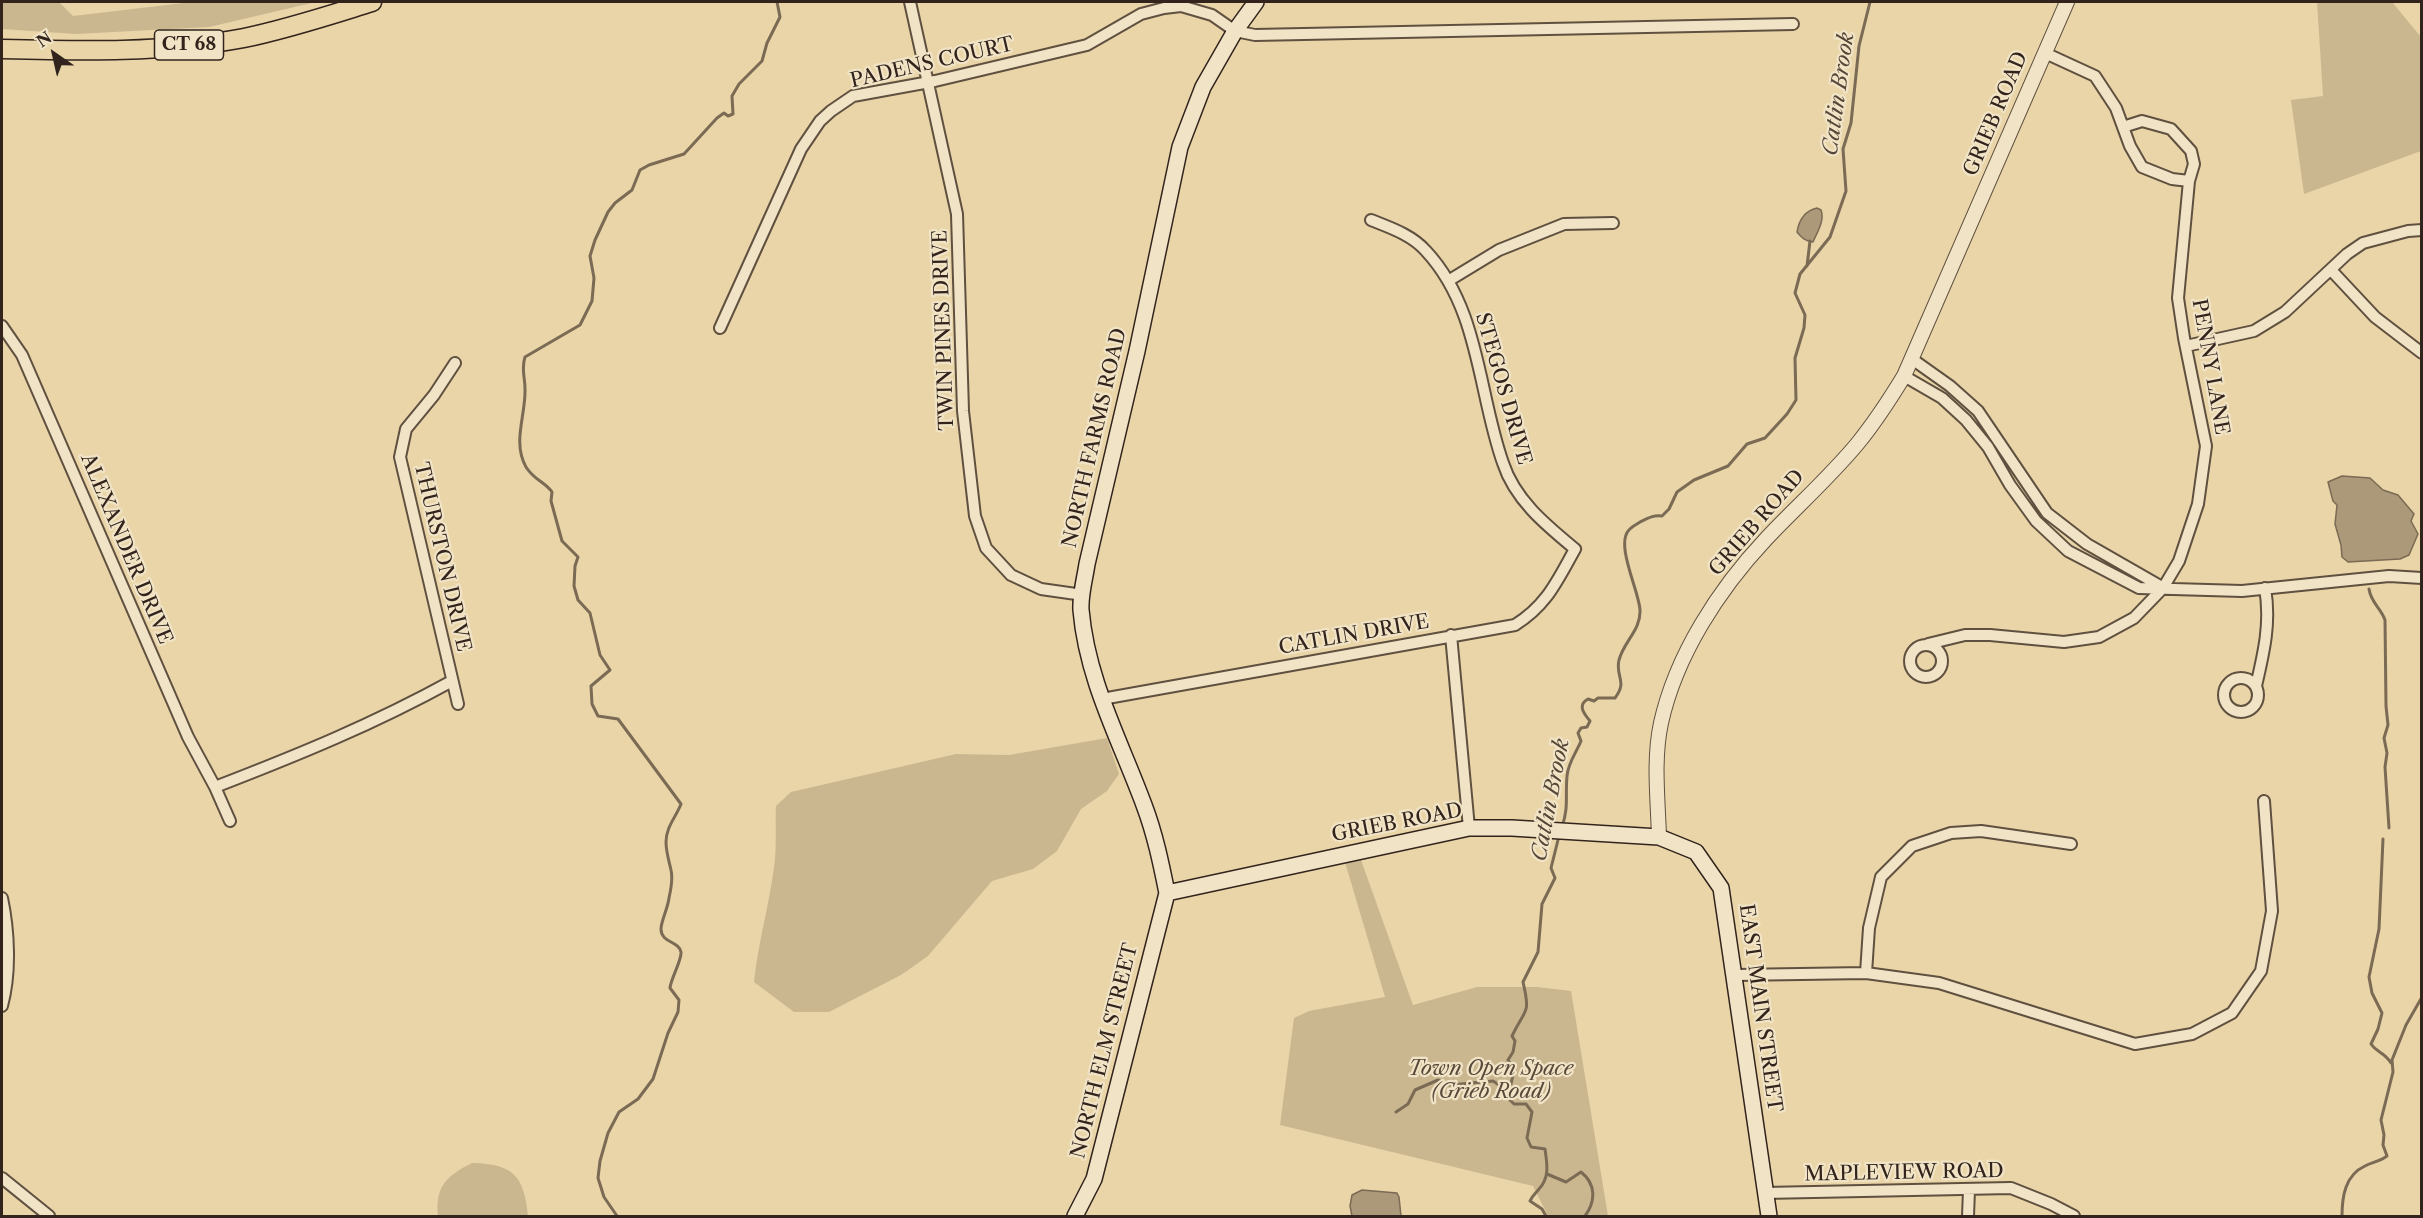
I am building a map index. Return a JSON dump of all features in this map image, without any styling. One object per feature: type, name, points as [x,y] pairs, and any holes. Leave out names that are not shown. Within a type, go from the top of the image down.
[{"type":"main road","name":"CT 68","points":[[2,49],[110,51],[171,48],[243,38],[308,22],[372,2]]},
{"type":"main road","name":"NORTH FARMS ROAD","points":[[1167,893],[1160,853],[1145,806],[1090,666],[1081,607],[1087,564],[1137,351],[1180,147],[1203,87],[1235,31],[1256,2]]},
{"type":"main road","name":"GRIEB ROAD","points":[[1167,893],[1468,828],[1659,837]]},
{"type":"main road","name":"EAST MAIN STREET","points":[[1659,837],[1696,852],[1721,888],[1769,1216]]},
{"type":"main road","name":"NORTH ELM STREET","points":[[1076,1216],[1094,1179],[1167,893]]},
{"type":"street","name":"TWIN PINES DRIVE","points":[[910,2],[957,214],[963,411],[975,516],[986,548],[1011,575],[1041,589],[1083,595]]},
{"type":"street","name":"GRIEB ROAD","points":[[1659,837],[1657,769],[1660,725],[1672,685],[1692,643],[1728,585],[1764,541],[1857,445],[1883,411],[1904,376],[2067,2]]},
{"type":"street","name":"PADENS COURT","points":[[720,328],[801,149],[820,121],[853,96],[928,82],[1087,45],[1141,14],[1164,8],[1181,6],[1212,15],[1235,31]]},
{"type":"street","points":[[1235,31],[1255,35],[1793,24]]},
{"type":"street","points":[[2045,53],[2095,76],[2116,108],[2135,157],[2142,167],[2172,179],[2189,181]]},
{"type":"street","name":"PENNY LANE","points":[[1928,644],[1965,635],[2064,642],[2099,637],[2134,618],[2163,588],[2179,561],[2198,504],[2206,446],[2178,298],[2189,181],[2194,164],[2191,150],[2171,129],[2142,121],[2123,128]]},
{"type":"street","name":"STEGOS DRIVE","points":[[1371,220],[1403,233],[1425,250],[1448,281],[1474,344],[1503,464],[1519,496],[1541,521],[1575,549]]},
{"type":"street","points":[[1448,281],[1499,250],[1564,224],[1613,223]]},
{"type":"street","points":[[2186,346],[2254,331],[2285,312],[2347,254],[2363,243],[2408,231],[2421,230]]},
{"type":"street","points":[[2331,270],[2375,317],[2421,353]]},
{"type":"street","name":"ALEXANDER DRIVE","points":[[2,326],[22,355],[188,737],[230,821]]},
{"type":"street","points":[[1912,359],[1950,386],[1977,411],[2047,513],[2087,544],[2163,588]]},
{"type":"street","name":"THURSTON DRIVE","points":[[455,363],[434,395],[406,429],[400,457],[458,704]]},
{"type":"street","points":[[1904,376],[1942,398],[1966,420],[1988,447],[2010,485],[2036,521],[2068,551],[2139,588],[2207,592],[2389,576],[2421,578]]},
{"type":"street","name":"CATLIN DRIVE","points":[[1102,699],[1515,625],[1532,615],[1548,596],[1575,549]]},
{"type":"street","points":[[2256,686],[2267,639],[2269,610],[2265,588]]},
{"type":"street","points":[[1451,635],[1468,828]]},
{"type":"street","points":[[215,787],[315,749],[397,711],[452,681]]},
{"type":"street","points":[[1735,975],[1866,973],[1939,983],[2135,1044],[2192,1034],[2232,1013],[2261,970],[2272,911],[2264,801]]},
{"type":"street","points":[[1866,973],[1869,928],[1881,877],[1912,846],[1951,834],[1981,831],[2071,844]]},
{"type":"street","points":[[2,898],[5,916],[7,987],[2,1006]]},
{"type":"street","points":[[2,1178],[49,1216]]},
{"type":"street","name":"MAPLEVIEW ROAD","points":[[1764,1193],[2011,1188],[2074,1216]]},
{"type":"street","points":[[1968,1216],[1969,1190]]},
{"type":"green space","points":[[2,2],[59,2],[73,16],[192,2],[316,2],[209,27],[76,34],[2,29]]},
{"type":"green space","points":[[2317,2],[2392,2],[2421,37],[2421,151],[2304,194],[2291,100],[2323,96]]},
{"type":"green space","points":[[1107,738],[1119,774],[1107,791],[1081,809],[1057,851],[1033,869],[992,881],[928,956],[901,975],[829,1012],[794,1012],[754,982],[774,867],[776,806],[791,792],[956,754],[1009,755]]},
{"type":"green space","name":"Town Open Space (Grieb Road)","points":[[1357,849],[1413,1005],[1477,987],[1537,987],[1571,991],[1608,1216],[1548,1216],[1533,1186],[1280,1125],[1294,1018],[1309,1011],[1385,997],[1342,852]]},
{"type":"green space","points":[[472,1163],[498,1166],[514,1175],[520,1182],[528,1216],[438,1216],[438,1197],[444,1183]]},
{"type":"shaded area","points":[[1817,208],[1821,210],[1822,218],[1813,242],[1804,239],[1797,232],[1803,217],[1809,211]]},
{"type":"shaded area","points":[[2342,476],[2370,478],[2383,490],[2398,495],[2414,514],[2411,521],[2418,534],[2409,555],[2400,559],[2348,562],[2342,557],[2335,524],[2337,505],[2333,501],[2328,482]]},
{"type":"shaded area","points":[[1362,1190],[1397,1193],[1401,1216],[1352,1216],[1350,1206],[1352,1195]]},
{"type":"waterway","points":[[617,1216],[604,1197],[598,1178],[608,1133],[619,1112],[638,1099],[653,1079],[668,1033],[678,1012],[679,1000],[670,988],[681,952],[680,948],[664,937],[661,929],[672,880],[666,837],[681,804],[618,719],[598,716],[592,704],[591,686],[610,670],[600,655],[590,613],[578,600],[574,586],[578,557],[562,541],[551,501],[552,492],[529,471],[522,458],[520,438],[525,399],[523,365],[525,357],[580,325],[592,301],[594,278],[590,256],[595,240],[608,212],[615,203],[632,190],[640,170],[684,154],[717,118],[724,113],[728,116],[733,114],[732,96],[739,84],[762,61],[767,43],[780,17],[777,2]]},
{"type":"waterway","name":"Catlin Brook","points":[[1562,827],[1566,807],[1568,771],[1581,741],[1578,733],[1581,728],[1587,727],[1590,721],[1584,713],[1583,704],[1588,699],[1594,701],[1598,698],[1615,698],[1619,692],[1621,687],[1619,660],[1640,617],[1639,602],[1626,556],[1625,537],[1629,530],[1648,518],[1662,516],[1669,509],[1677,492],[1694,480],[1728,466],[1747,444],[1765,438],[1787,414],[1796,400],[1795,358],[1804,328],[1805,315],[1795,293],[1800,274],[1830,237],[1846,191],[1843,149],[1851,123],[1859,46],[1870,2]]},
{"type":"waterway","points":[[1807,266],[1810,241]]},
{"type":"waterway","points":[[2369,589],[2385,620],[2388,725],[2384,738],[2387,753],[2385,767],[2389,828]]},
{"type":"waterway","name":"Catlin Brook","points":[[1546,1216],[1542,1209],[1530,1201],[1545,1180],[1547,1165],[1545,1149],[1531,1147],[1527,1138],[1532,1112],[1526,1104],[1514,1104],[1508,1098],[1514,1070],[1508,1060],[1513,1052],[1515,1041],[1512,1036],[1526,1007],[1523,982],[1538,952],[1542,904],[1555,878],[1551,868],[1559,836]]},
{"type":"waterway","points":[[2383,839],[2379,929],[2369,977],[2372,993],[2382,1013],[2371,1044],[2391,1063]]},
{"type":"waterway","points":[[2342,1216],[2344,1194],[2353,1175],[2365,1166],[2387,1156],[2383,1145],[2381,1120],[2393,1072],[2392,1060],[2406,1025],[2422,997]]},
{"type":"waterway","points":[[1396,1112],[1408,1104],[1415,1090],[1438,1080],[1450,1085],[1493,1081],[1499,1085],[1507,1097]]},
{"type":"waterway","name":"Catlin Brook","points":[[1547,1174],[1566,1182],[1581,1172],[1586,1177],[1592,1187],[1593,1199],[1585,1216]]}]
